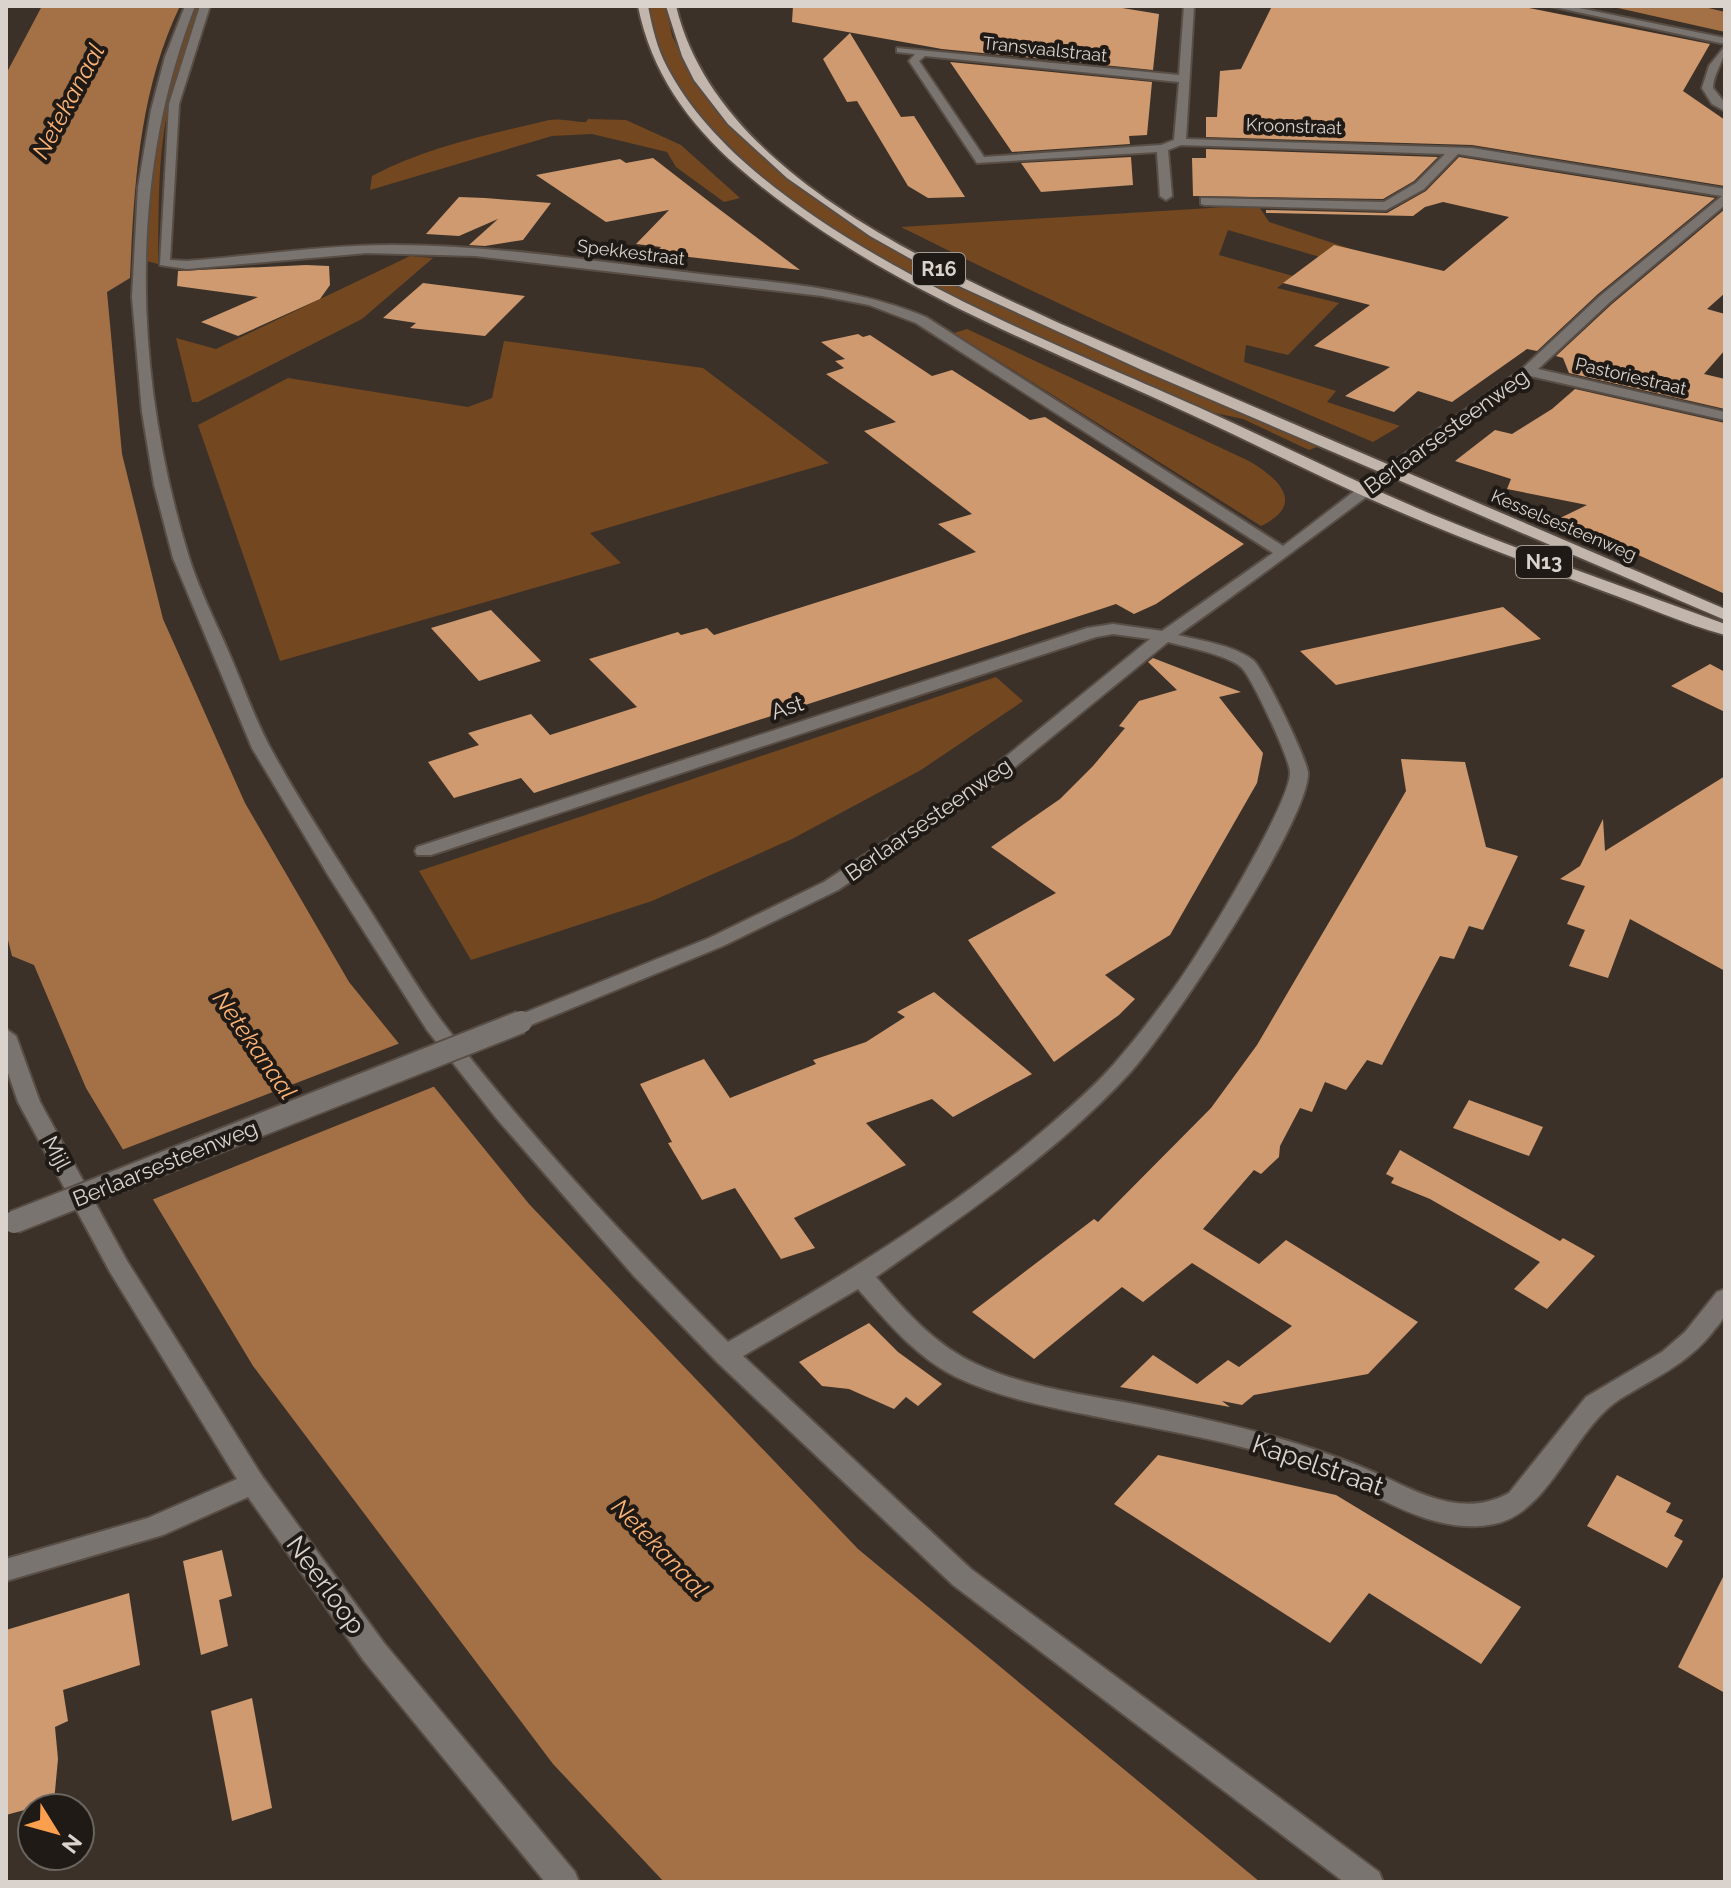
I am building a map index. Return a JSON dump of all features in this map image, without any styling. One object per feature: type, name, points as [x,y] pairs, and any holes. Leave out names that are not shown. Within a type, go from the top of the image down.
[{"type":"main road","name":"R16","points":[[643,6],[648,35],[660,62],[687,106],[732,154],[790,204],[921,284],[1365,490]]},
{"type":"main road","name":"R16","points":[[671,6],[677,36],[688,60],[719,106],[791,175],[857,223],[969,285],[1387,473]]},
{"type":"main road","name":"Kesselsesteenweg","points":[[1387,473],[1725,615]]},
{"type":"main road","name":"Kesselsesteenweg","points":[[1365,490],[1424,517],[1725,630]]},
{"type":"street","points":[[190,6],[170,57],[156,110],[144,187],[138,297],[149,412],[162,485],[181,558],[261,748],[338,875],[434,1025],[505,1114],[641,1269],[726,1355],[962,1577],[1368,1882]]},
{"type":"street","name":"Spekkestraat","points":[[205,6],[174,104],[164,262],[187,265],[390,249],[436,251],[519,257],[800,290],[879,304],[921,320],[1284,553]]},
{"type":"street","points":[[1180,142],[1189,6]]},
{"type":"street","points":[[1555,6],[1725,41]]},
{"type":"street","points":[[1725,49],[1708,78],[1706,88],[1711,99],[1725,108]]},
{"type":"street","name":"Transvaalstraat","points":[[901,50],[918,57],[1184,79]]},
{"type":"street","name":"Kroonstraat","points":[[918,57],[981,161],[1162,148],[1180,142],[1455,150],[1513,156],[1725,196]]},
{"type":"street","points":[[1162,148],[1166,196]]},
{"type":"street","points":[[1205,201],[1386,206],[1420,186],[1455,150]]},
{"type":"street","name":"Berlaarsesteenweg","points":[[10,1224],[657,969],[831,886],[982,785],[1136,657],[1284,553],[1387,473],[1528,371],[1605,299],[1725,196]]},
{"type":"street","name":"Pastoriestraat","points":[[1528,371],[1725,416]]},
{"type":"street","name":"Ast","points":[[424,851],[1093,632],[1113,629],[1167,637]]},
{"type":"street","points":[[726,1355],[861,1276],[944,1218],[1050,1137],[1120,1071],[1184,990],[1267,850],[1297,792],[1299,771],[1292,748],[1248,664],[1221,652],[1167,637]]},
{"type":"street","name":"Mijl","points":[[6,1036],[29,1102],[118,1266]]},
{"type":"street","name":"Neerloop","points":[[118,1266],[253,1483],[374,1652],[564,1882]]},
{"type":"street","name":"Kapelstraat","points":[[861,1276],[910,1331],[936,1354],[966,1371],[1026,1391],[1282,1448],[1331,1464],[1435,1509],[1469,1518],[1505,1512],[1518,1501],[1595,1404],[1607,1394],[1671,1359],[1694,1339],[1725,1298]]},
{"type":"street","points":[[6,1570],[154,1527],[253,1483]]},
{"type":"shaded area","points":[[194,6],[201,6],[176,80],[162,144],[158,264],[147,261],[147,212],[159,109]]},
{"type":"shaded area","points":[[647,6],[666,6],[672,36],[698,88],[784,176],[853,224],[1119,359],[1317,447],[1309,450],[1243,419],[1201,410],[992,315],[848,237],[782,193],[725,144],[673,81],[659,50]]},
{"type":"shaded area","points":[[588,119],[626,120],[681,145],[740,198],[724,202],[676,167],[667,152],[592,134],[552,136],[370,190],[372,176],[437,149],[549,120],[586,122]]},
{"type":"shaded area","points":[[1258,205],[1269,222],[1354,250],[1337,262],[1228,230],[1219,255],[1293,276],[1277,288],[1339,303],[1288,355],[1246,345],[1244,362],[1336,391],[1327,402],[1400,426],[1373,442],[1135,338],[901,227]]},
{"type":"shaded area","points":[[410,256],[433,258],[362,319],[198,402],[192,402],[176,338],[216,349]]},
{"type":"shaded area","points":[[967,329],[1249,461],[1278,483],[1285,500],[1283,509],[1261,526],[954,333]]},
{"type":"shaded area","points":[[504,341],[703,368],[829,463],[590,533],[621,563],[280,661],[198,425],[288,378],[468,407],[492,398]]},
{"type":"shaded area","points":[[996,677],[1023,701],[921,770],[792,839],[652,901],[471,960],[419,871]]},
{"type":"water","name":"Netekanaal","points":[[42,6],[180,6],[155,71],[147,105],[137,174],[130,278],[107,292],[122,454],[163,619],[245,803],[349,982],[529,1204],[858,1549],[1260,1882],[664,1882],[553,1764],[253,1366],[86,1088],[34,965],[12,956],[6,932],[6,74]]},
{"type":"water","points":[[1609,6],[1700,6],[1725,12],[1725,32]]},
{"type":"pier","points":[[403,1042],[438,1085],[149,1201],[119,1151]]},
{"type":"building","points":[[793,6],[1110,6],[1159,14],[1153,70],[942,49],[792,22]]},
{"type":"building","points":[[1272,6],[1519,6],[1710,44],[1683,91],[1725,120],[1725,186],[1472,145],[1206,137],[1206,117],[1217,117],[1220,71],[1241,69]]},
{"type":"building","points":[[850,33],[901,117],[914,116],[965,197],[928,198],[908,186],[857,101],[847,102],[823,59]]},
{"type":"building","points":[[950,62],[1152,82],[1147,135],[1129,136],[1130,144],[1012,152]]},
{"type":"building","points":[[1206,149],[1438,157],[1414,181],[1383,199],[1193,196],[1192,158],[1206,158]]},
{"type":"building","points":[[1131,157],[1133,185],[1041,192],[1021,163]]},
{"type":"building","points":[[1459,157],[1715,198],[1598,294],[1537,351],[1527,349],[1452,402],[1418,391],[1394,412],[1345,396],[1390,367],[1314,346],[1370,305],[1283,283],[1334,245],[1444,271],[1509,217],[1443,202],[1425,207],[1413,216],[1266,213],[1266,210],[1387,213],[1426,191]]},
{"type":"building","points":[[653,158],[800,270],[655,253],[661,247],[636,244],[669,210],[606,222],[536,175],[620,159],[626,163]]},
{"type":"building","points":[[459,197],[551,203],[523,240],[485,246],[469,245],[498,219],[459,236],[426,234]]},
{"type":"building","points":[[1725,209],[1725,293],[1707,309],[1725,314],[1725,350],[1704,374],[1725,379],[1725,409],[1569,373],[1563,358],[1556,356],[1612,304]]},
{"type":"building","points":[[329,266],[330,285],[320,299],[238,336],[201,322],[258,297],[177,286],[178,271]]},
{"type":"building","points":[[423,283],[525,296],[485,336],[410,328],[416,323],[383,318]]},
{"type":"building","points":[[858,334],[863,337],[870,335],[932,376],[952,370],[1030,420],[1045,417],[1244,544],[1156,604],[1134,614],[1116,604],[534,793],[521,778],[454,798],[428,762],[479,745],[468,733],[531,714],[550,735],[637,707],[589,659],[678,632],[681,635],[707,628],[714,635],[976,552],[938,524],[972,514],[864,431],[896,422],[826,374],[844,368],[835,361],[845,359],[821,342]]},
{"type":"building","points":[[1575,389],[1725,423],[1725,594],[1558,519],[1587,505],[1507,489],[1511,479],[1455,461],[1495,430],[1512,434],[1552,409]]},
{"type":"building","points":[[1503,607],[1541,639],[1336,685],[1300,651]]},
{"type":"building","points":[[491,610],[541,661],[479,681],[431,628]]},
{"type":"building","points":[[1153,658],[1241,692],[1219,697],[1263,753],[1257,783],[1170,935],[1105,975],[1135,999],[1119,1015],[1054,1062],[968,940],[1056,893],[991,847],[1060,799],[1125,728],[1119,726],[1139,701],[1177,690],[1148,662]]},
{"type":"building","points":[[1710,664],[1725,672],[1725,712],[1671,686]]},
{"type":"building","points":[[1401,759],[1465,762],[1486,847],[1518,856],[1483,930],[1469,926],[1454,959],[1440,956],[1382,1065],[1367,1060],[1346,1090],[1325,1082],[1312,1112],[1300,1108],[1280,1146],[1279,1157],[1261,1174],[1254,1170],[1203,1229],[1259,1264],[1286,1240],[1418,1322],[1368,1374],[1254,1395],[1242,1405],[1222,1401],[1230,1407],[1120,1387],[1153,1355],[1197,1384],[1228,1360],[1239,1367],[1292,1326],[1192,1263],[1143,1302],[1122,1287],[1034,1359],[972,1312],[1094,1219],[1098,1222],[1211,1108],[1257,1045],[1406,791]]},
{"type":"building","points":[[1725,776],[1725,971],[1630,919],[1608,978],[1569,966],[1585,930],[1567,924],[1585,886],[1560,879],[1580,866],[1603,819],[1605,851]]},
{"type":"building","points":[[934,992],[1032,1074],[953,1117],[932,1099],[866,1123],[906,1165],[794,1218],[815,1248],[781,1259],[735,1188],[702,1200],[668,1143],[672,1142],[640,1084],[704,1059],[730,1098],[816,1064],[813,1060],[866,1042],[905,1017],[897,1012]]},
{"type":"building","points":[[1469,1100],[1543,1127],[1529,1156],[1453,1128]]},
{"type":"building","points":[[1400,1150],[1560,1241],[1563,1238],[1595,1256],[1547,1309],[1514,1289],[1540,1262],[1430,1199],[1391,1183],[1394,1178],[1386,1174]]},
{"type":"building","points":[[869,1323],[898,1352],[942,1384],[918,1406],[906,1397],[894,1409],[849,1389],[822,1386],[799,1362]]},
{"type":"building","points":[[1158,1455],[1336,1495],[1521,1607],[1481,1664],[1369,1593],[1330,1643],[1114,1504]]},
{"type":"building","points":[[1617,1475],[1671,1503],[1666,1512],[1683,1520],[1674,1536],[1683,1541],[1667,1568],[1587,1526]]},
{"type":"building","points":[[222,1550],[232,1596],[219,1600],[228,1646],[201,1655],[183,1561]]},
{"type":"building","points":[[1725,1573],[1725,1693],[1678,1667]]},
{"type":"building","points":[[129,1593],[140,1665],[63,1690],[68,1721],[55,1727],[58,1759],[55,1792],[16,1792],[16,1812],[6,1815],[6,1630]]},
{"type":"building","points":[[252,1698],[272,1808],[232,1821],[211,1711]]}]
